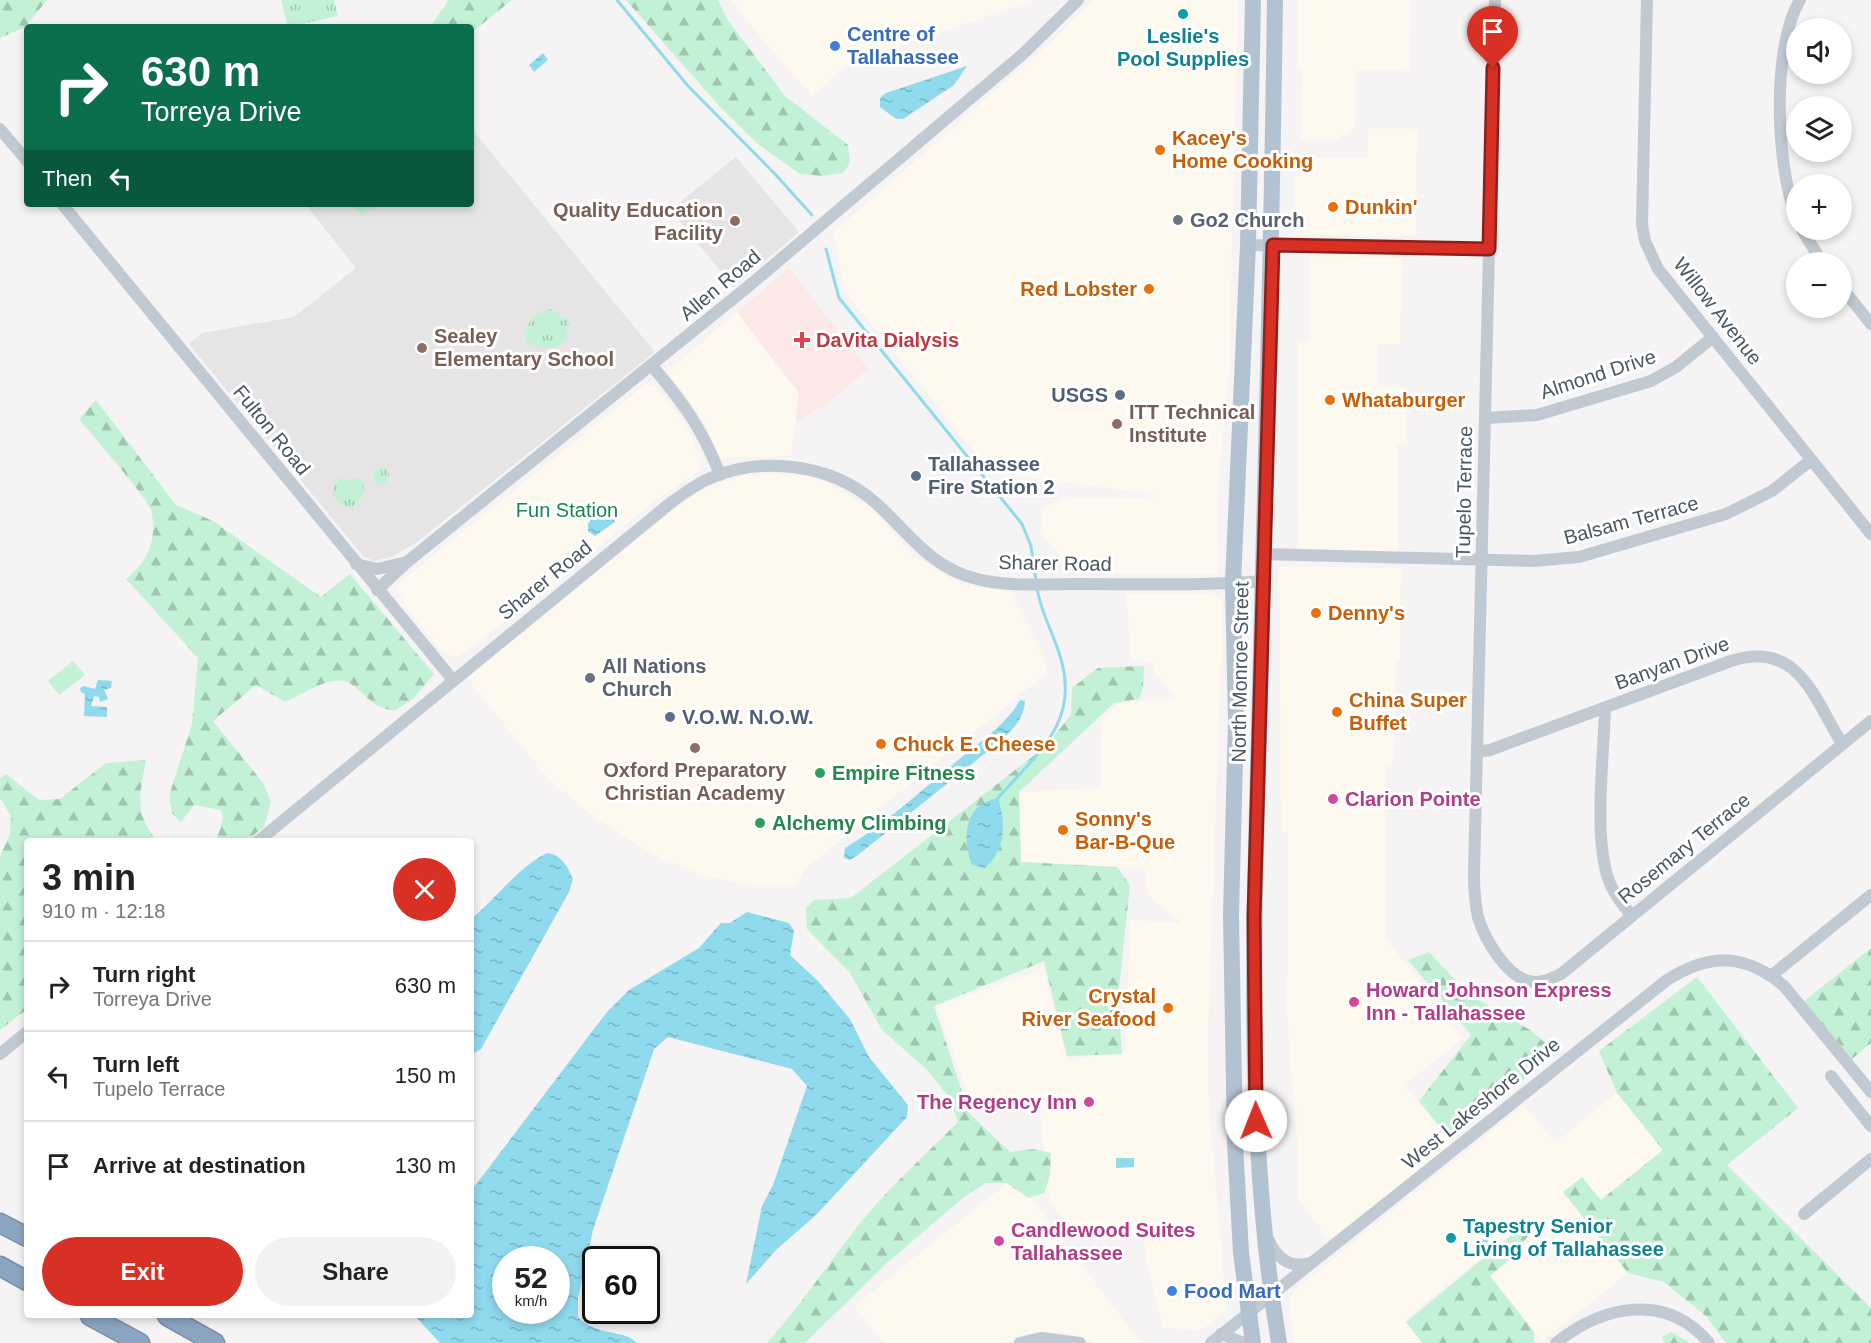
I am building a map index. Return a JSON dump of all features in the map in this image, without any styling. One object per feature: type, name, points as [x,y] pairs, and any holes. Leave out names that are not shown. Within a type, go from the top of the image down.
[{"type":"highway","points":[[0,1223],[24,1235]]},
{"type":"highway","points":[[0,1266],[24,1279]]},
{"type":"highway","points":[[94,1318],[140,1343]]},
{"type":"highway","points":[[171,1318],[215,1343]]},
{"type":"main road","name":"North Monroe Street","points":[[1253,0],[1248,245],[1233,583],[1235,771],[1231,914],[1235,1118],[1241,1253],[1253,1343]]},
{"type":"main road","name":"North Monroe Street","points":[[1275,0],[1273,245],[1254,925],[1256,1121],[1271,1297],[1279,1343]]},
{"type":"main road","points":[[1251,104],[1274,104]]},
{"type":"main road","points":[[1240,429],[1267,429]]},
{"type":"main road","points":[[1235,747],[1259,749]]},
{"type":"main road","points":[[1235,771],[1258,776]]},
{"type":"main road","points":[[1231,914],[1254,925]]},
{"type":"main road","points":[[1232,933],[1254,925]]},
{"type":"main road","points":[[1235,1118],[1256,1121]]},
{"type":"street","name":"Allen Road","points":[[377,590],[407,562],[652,366],[1015,61],[1078,0]]},
{"type":"street","name":"Tupelo Terrace","points":[[1495,0],[1475,898],[1482,927],[1502,959],[1515,974]]},
{"type":"street","name":"Willow Avenue","points":[[1647,0],[1642,224],[1646,241],[1658,269],[1871,534]]},
{"type":"street","points":[[1786,187],[1780,133],[1784,37],[1800,0]]},
{"type":"street","points":[[0,129],[24,157]]},
{"type":"street","name":"Fulton Road","points":[[64,207],[453,680]]},
{"type":"street","points":[[1248,245],[1489,249]]},
{"type":"street","points":[[1852,300],[1871,324]]},
{"type":"street","name":"Almond Drive","points":[[1485,418],[1537,415],[1651,381],[1676,367],[1713,338]]},
{"type":"street","points":[[652,366],[692,415],[707,442],[720,475]]},
{"type":"street","name":"Balsam Terrace","points":[[1264,554],[1533,561],[1579,556],[1713,518],[1772,490],[1811,460]]},
{"type":"street","name":"Sharer Road","points":[[262,838],[668,505],[688,490],[720,475],[745,468],[783,466],[828,475],[845,482],[875,502],[934,561],[964,576],[1012,584],[1263,581]]},
{"type":"street","points":[[356,564],[377,569],[407,562]]},
{"type":"street","name":"Banyan Drive","points":[[1477,752],[1490,750],[1731,661],[1763,655],[1782,660],[1798,673],[1842,744]]},
{"type":"street","points":[[1605,708],[1602,818],[1605,866],[1616,896],[1632,916]]},
{"type":"street","name":"Rosemary Terrace","points":[[1515,974],[1524,979],[1540,982],[1561,974],[1871,721]]},
{"type":"street","points":[[1871,895],[1771,976],[1784,986],[1871,1092]]},
{"type":"street","name":"West Lakeshore Drive","points":[[1211,1343],[1667,980],[1694,965],[1708,961],[1734,961],[1754,966],[1771,976]]},
{"type":"street","points":[[0,1054],[24,1034]]},
{"type":"street","points":[[1831,1076],[1871,1126]]},
{"type":"street","points":[[1804,1214],[1871,1159]]},
{"type":"street","points":[[1265,1229],[1273,1250],[1284,1261],[1296,1265],[1314,1262]]},
{"type":"street","points":[[1556,1343],[1581,1324],[1606,1313],[1631,1308],[1647,1310],[1687,1323],[1709,1343]]},
{"type":"street","points":[[1221,1334],[1244,1343]]},
{"type":"street","points":[[1020,1343],[1041,1338],[1080,1343]]},
{"type":"shaded area","name":"Centre of Tallahassee","points":[[732,0],[1036,0],[846,65],[812,96],[752,27]]},
{"type":"shaded area","points":[[1093,0],[1238,0],[1229,372],[1217,501],[1218,574],[1068,573],[1067,564],[1040,532],[1043,507],[1065,497],[1154,499],[1154,494],[992,473],[843,289],[834,232],[1059,35]]},
{"type":"shaded area","points":[[1297,0],[1410,0],[1409,71],[1357,70],[1355,129],[1334,141],[1301,140],[1303,70],[1297,69]]},
{"type":"shaded area","points":[[1368,128],[1417,129],[1416,236],[1295,235],[1295,158],[1368,158]]},
{"type":"shaded area","name":"Sealey Elementary School","points":[[474,132],[655,352],[417,542],[392,557],[374,561],[364,557],[189,344],[202,333],[294,317],[356,268],[307,207],[474,207]]},
{"type":"shaded area","name":"Quality Education Facility","points":[[736,157],[799,232],[734,287],[670,210]]},
{"type":"shaded area","points":[[1310,256],[1402,258],[1400,344],[1377,344],[1377,387],[1406,387],[1407,445],[1397,445],[1397,552],[1299,549],[1298,342],[1309,342]]},
{"type":"shaded area","name":"DaVita Dialysis","points":[[789,268],[868,369],[827,404],[796,422],[799,393],[737,312]]},
{"type":"shaded area","points":[[737,312],[799,393],[791,456],[720,458],[704,421],[670,376],[669,371]]},
{"type":"shaded area","name":"Fun Station","points":[[646,384],[655,386],[686,425],[702,463],[699,471],[656,500],[522,609],[456,658],[441,650],[407,609],[397,589],[398,584]]},
{"type":"shaded area","points":[[765,473],[806,476],[830,484],[872,509],[913,555],[930,567],[961,584],[1011,592],[1045,660],[1046,674],[805,869],[797,885],[752,885],[707,877],[664,860],[639,846],[594,817],[548,779],[467,678],[678,506],[706,488],[740,477]]},
{"type":"shaded area","points":[[1279,566],[1401,568],[1400,659],[1396,659],[1393,764],[1385,765],[1385,938],[1424,986],[1421,989],[1463,1039],[1404,1085],[1453,1144],[1328,1240],[1298,1197],[1299,1166],[1287,1016],[1288,833],[1281,832]]},
{"type":"shaded area","points":[[1126,594],[1211,594],[1223,600],[1208,1036],[1209,1108],[1227,1310],[1201,1330],[1162,1328],[1141,1233],[1081,1237],[1050,1203],[1038,1096],[973,1111],[937,1006],[1043,969],[1068,1062],[1100,1053],[1126,1052],[1130,920],[1182,923],[1148,896],[1145,868],[1021,862],[1019,792],[1101,788],[1101,724],[1108,714],[1119,703],[1176,699],[1153,670],[1152,662],[1131,659]]},
{"type":"shaded area","points":[[1617,1093],[1663,1150],[1600,1200],[1563,1193],[1628,1273],[1542,1341],[1490,1277],[1531,1244],[1519,1228],[1405,1319],[1423,1343],[1294,1343],[1289,1302],[1296,1289],[1524,1105],[1555,1143]]},
{"type":"shaded area","name":"Candlewood Suites Tallahassee","points":[[1015,1177],[1141,1343],[1094,1343],[1067,1333],[1050,1332],[1028,1333],[1005,1343],[884,1343],[854,1306]]},
{"type":"green space","points":[[0,0],[47,0],[27,24],[24,24],[24,27],[0,38]]},
{"type":"green space","points":[[281,0],[334,0],[338,16],[302,24],[287,24]]},
{"type":"green space","points":[[449,0],[512,0],[474,31],[474,24],[432,24]]},
{"type":"green space","points":[[626,0],[718,0],[727,19],[785,96],[848,145],[850,163],[843,173],[821,176],[800,174],[759,145],[721,108]]},
{"type":"green space","points":[[354,207],[372,207],[362,216]]},
{"type":"green space","points":[[551,309],[569,321],[565,341],[546,348],[527,343],[524,333],[533,316]]},
{"type":"green space","points":[[96,400],[176,505],[213,521],[321,597],[350,574],[434,674],[413,699],[394,711],[374,704],[351,684],[344,681],[327,683],[285,702],[256,685],[213,721],[263,783],[271,802],[264,827],[250,838],[217,838],[223,819],[221,810],[194,805],[181,822],[172,813],[169,796],[192,724],[198,658],[126,579],[140,565],[149,549],[153,530],[151,510],[140,492],[79,419]]},
{"type":"green space","points":[[381,468],[387,470],[389,476],[387,482],[381,484],[375,482],[373,476],[375,470]]},
{"type":"green space","points":[[339,478],[347,480],[358,478],[364,483],[363,495],[352,509],[340,504],[333,495],[334,485]]},
{"type":"green space","points":[[73,661],[85,675],[59,695],[48,681]]},
{"type":"green space","points":[[1144,666],[1143,687],[1139,699],[1114,703],[1019,792],[1021,862],[1117,867],[1130,885],[1118,997],[1122,1054],[1067,1056],[1044,961],[934,1006],[969,1113],[1010,1152],[1034,1149],[1051,1153],[1050,1175],[1044,1193],[1028,1198],[1007,1183],[986,1183],[964,1197],[887,1263],[805,1343],[767,1343],[865,1217],[958,1122],[949,1097],[926,1069],[882,1030],[850,973],[807,929],[806,908],[814,900],[851,898],[1046,746],[1071,715],[1072,688],[1098,668]]},
{"type":"green space","points":[[146,760],[140,802],[141,812],[155,838],[24,838],[24,1011],[0,1030],[0,856],[10,834],[11,816],[0,798],[0,778],[6,774],[39,800],[60,799],[106,763]]},
{"type":"green space","points":[[1871,948],[1871,1043],[1852,1059],[1803,1002]]},
{"type":"green space","points":[[1429,952],[1467,993],[1530,1030],[1557,1053],[1450,1139],[1419,1101],[1471,1035],[1408,960]]},
{"type":"green space","points":[[1697,977],[1798,1108],[1727,1165],[1871,1308],[1871,1343],[1726,1343],[1706,1316],[1664,1282],[1628,1273],[1563,1192],[1582,1177],[1601,1200],[1663,1150],[1617,1093],[1599,1051]]},
{"type":"green space","points":[[1520,1228],[1528,1236],[1514,1255],[1490,1276],[1534,1332],[1534,1343],[1422,1343],[1406,1322]]},
{"type":"green space","points":[[1671,1332],[1690,1343],[1664,1343],[1662,1337]]},
{"type":"water","points":[[543,53],[548,60],[534,72],[529,65]]},
{"type":"water","points":[[967,66],[954,85],[903,119],[896,119],[880,107],[880,98],[886,93]]},
{"type":"water","points":[[595,511],[610,512],[615,522],[595,536],[588,531],[588,524]]},
{"type":"water","points":[[98,680],[112,681],[111,688],[104,690],[108,699],[100,702],[99,697],[94,696],[91,706],[107,707],[107,717],[84,716],[85,694],[80,688],[84,686],[95,689]]},
{"type":"water","points":[[1020,700],[1025,701],[1020,718],[1003,739],[858,855],[850,860],[844,858],[845,848],[889,818],[992,733]]},
{"type":"water","points":[[998,798],[1003,826],[997,853],[985,868],[972,865],[967,844],[968,824],[978,807]]},
{"type":"water","points":[[547,853],[563,862],[573,879],[569,892],[481,1049],[474,1053],[474,916],[536,859]]},
{"type":"water","points":[[747,912],[789,923],[794,931],[790,955],[818,981],[850,1019],[869,1057],[908,1105],[907,1117],[816,1215],[776,1250],[746,1284],[762,1206],[773,1185],[807,1086],[792,1069],[668,1037],[654,1049],[589,1246],[582,1246],[582,1280],[578,1298],[578,1317],[582,1324],[625,1336],[637,1343],[440,1343],[417,1318],[474,1318],[474,1187],[607,1012],[629,990],[699,948],[721,923],[730,923]]},
{"type":"water","points":[[1116,1158],[1134,1158],[1134,1167],[1116,1168]]},
{"type":"water","points":[[1486,1238],[1490,1244],[1477,1253],[1473,1245]]},
{"type":"waterway","points":[[617,0],[688,86],[812,215]]},
{"type":"waterway","points":[[826,249],[839,298],[1022,524],[1031,546],[1036,581]]},
{"type":"waterway","points":[[998,798],[1050,738],[1059,722],[1064,704],[1065,685],[1062,663],[1037,588]]},
{"type":"place","name":"Leslie's Pool Supplies","points":[[1183,14]]},
{"type":"place","name":"Centre of Tallahassee","points":[[835,46]]},
{"type":"place","name":"Kacey's Home Cooking","points":[[1160,150]]},
{"type":"place","name":"Dunkin'","points":[[1333,207]]},
{"type":"place","name":"Go2 Church","points":[[1178,220]]},
{"type":"place","name":"Quality Education Facility","points":[[735,221]]},
{"type":"place","name":"Red Lobster","points":[[1149,289]]},
{"type":"place","name":"DaVita Dialysis","points":[[802,340]]},
{"type":"place","name":"Sealey Elementary School","points":[[422,348]]},
{"type":"place","name":"USGS","points":[[1120,395]]},
{"type":"place","name":"Whataburger","points":[[1330,400]]},
{"type":"place","name":"ITT Technical Institute","points":[[1117,424]]},
{"type":"place","name":"Tallahassee Fire Station 2","points":[[916,476]]},
{"type":"place","name":"Denny's","points":[[1316,613]]},
{"type":"place","name":"All Nations Church","points":[[590,678]]},
{"type":"place","name":"China Super Buffet","points":[[1337,712]]},
{"type":"place","name":"V.O.W. N.O.W.","points":[[670,717]]},
{"type":"place","name":"Chuck E. Cheese","points":[[881,744]]},
{"type":"place","name":"Oxford Preparatory Christian Academy","points":[[695,748]]},
{"type":"place","name":"Empire Fitness","points":[[820,773]]},
{"type":"place","name":"Clarion Pointe","points":[[1333,799]]},
{"type":"place","name":"Alchemy Climbing","points":[[760,823]]},
{"type":"place","name":"Sonny's Bar-B-Que","points":[[1063,830]]},
{"type":"place","name":"Howard Johnson Express Inn - Tallahassee","points":[[1354,1002]]},
{"type":"place","name":"Crystal River Seafood","points":[[1168,1008]]},
{"type":"place","name":"The Regency Inn","points":[[1089,1102]]},
{"type":"place","name":"Tapestry Senior Living of Tallahassee","points":[[1451,1238]]},
{"type":"place","name":"Candlewood Suites Tallahassee","points":[[999,1241]]},
{"type":"place","name":"Food Mart","points":[[1172,1291]]},
{"type":"route","points":[[1256,1121],[1254,917],[1273,245],[1489,249],[1493,68]]}]
